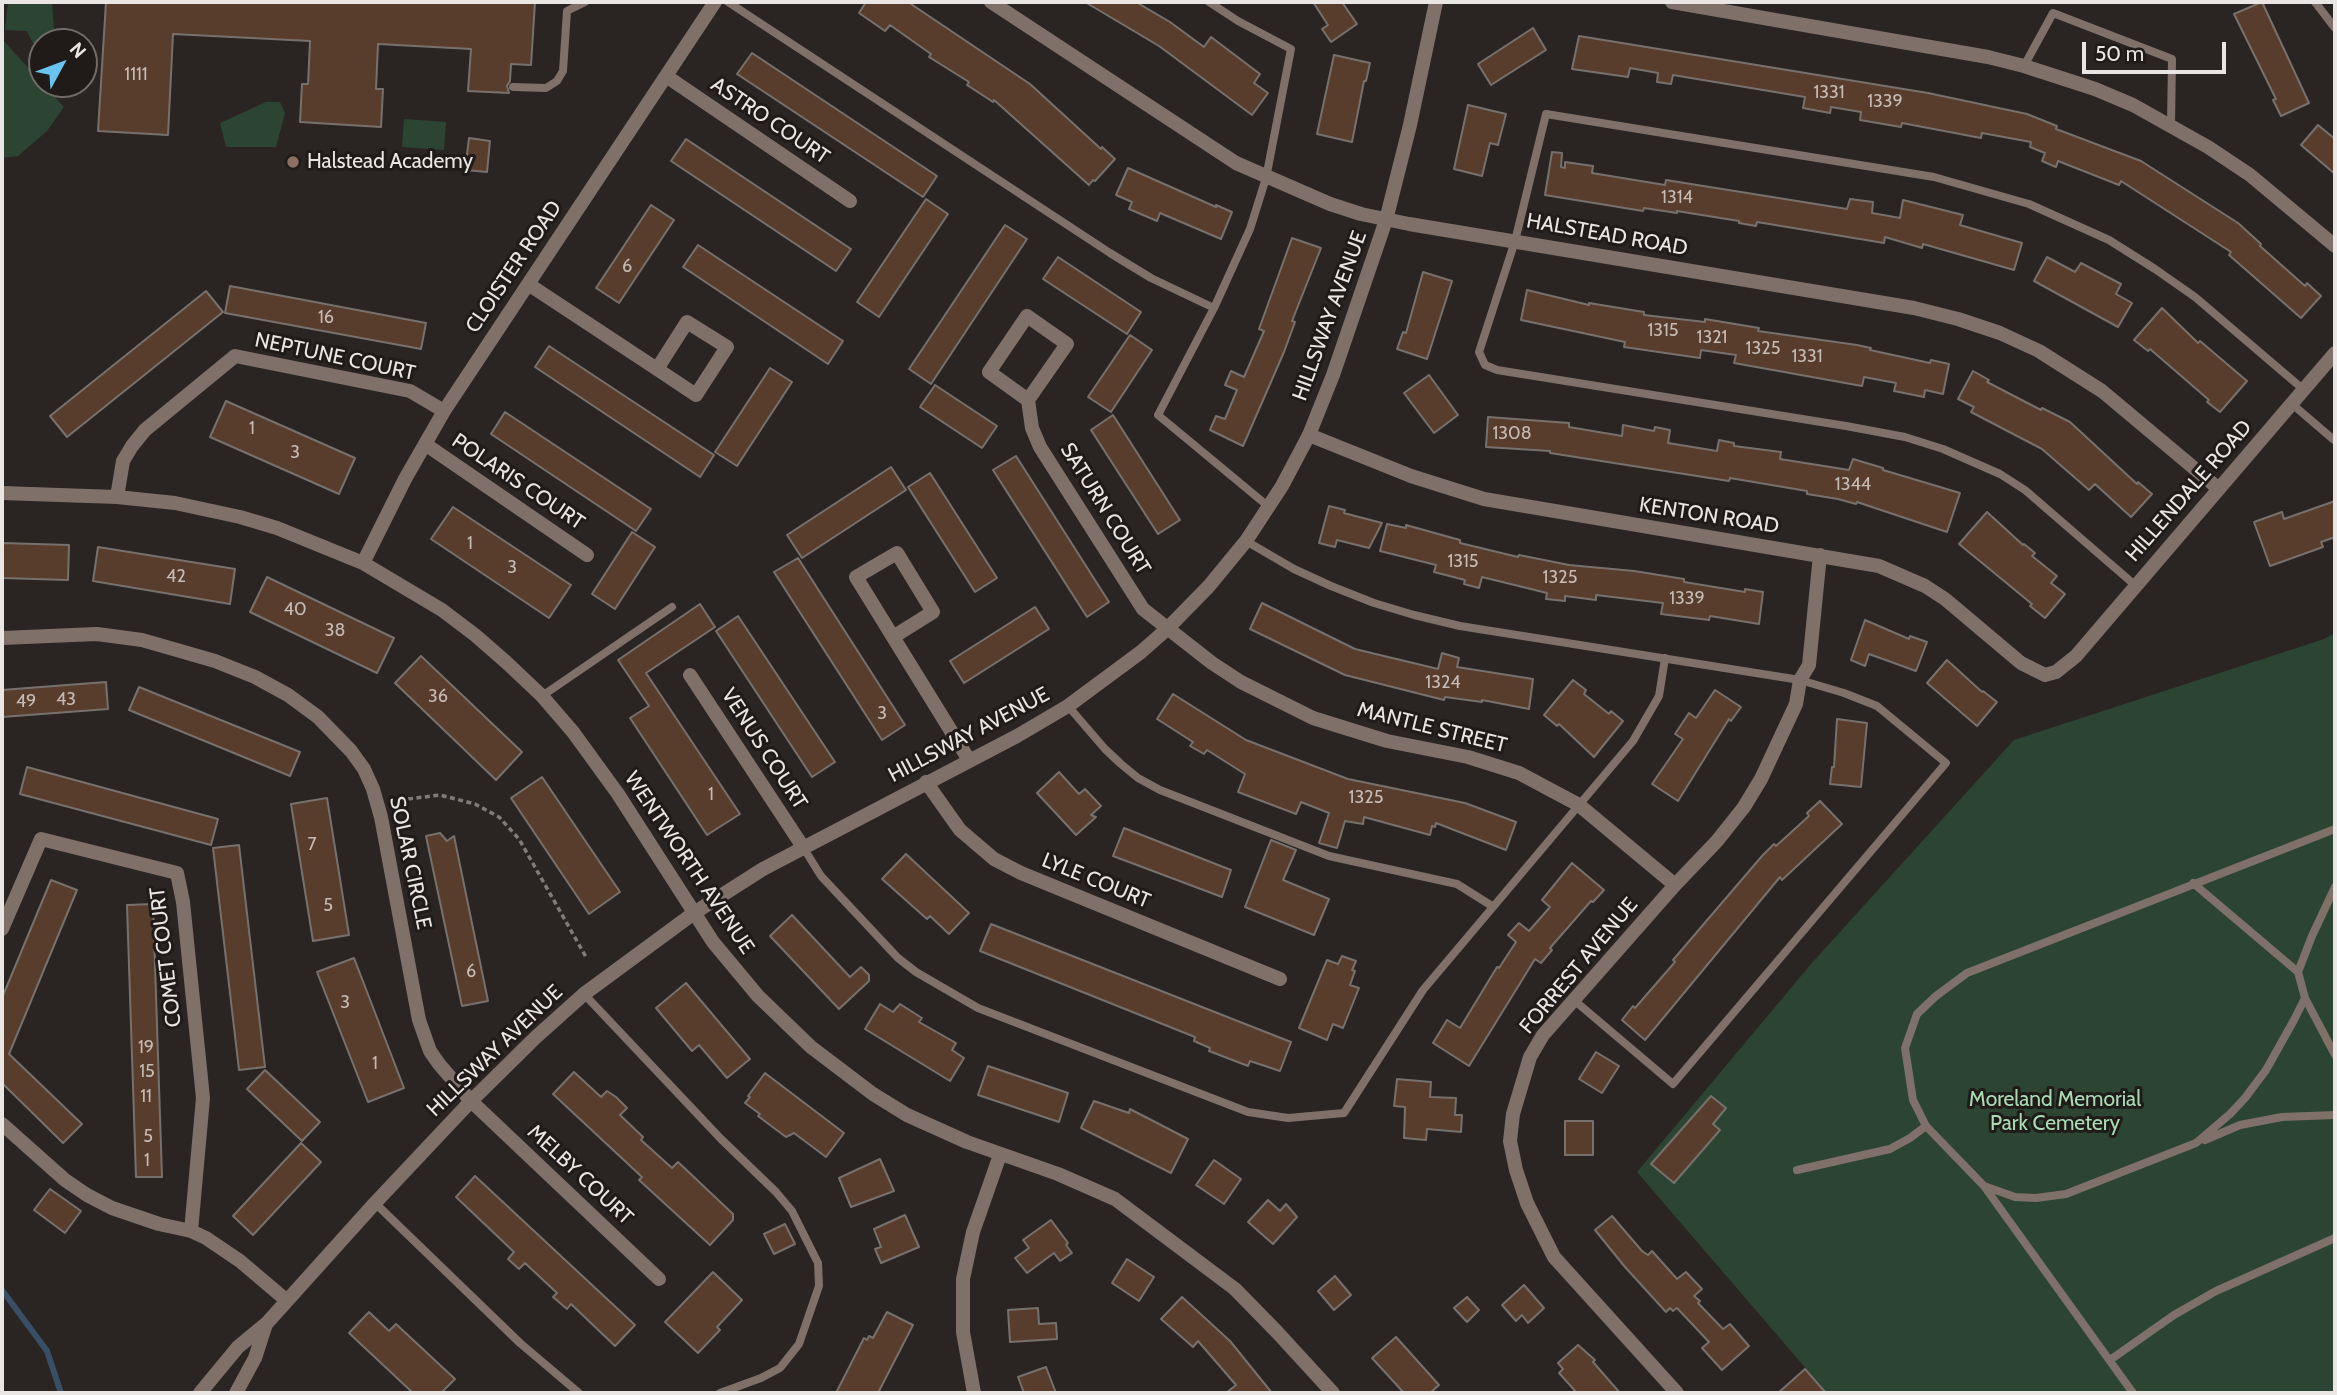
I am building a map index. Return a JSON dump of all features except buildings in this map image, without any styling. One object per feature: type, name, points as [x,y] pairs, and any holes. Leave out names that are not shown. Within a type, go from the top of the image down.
[{"type":"street","name":"HALSTEAD ROAD","points":[[991,2],[1202,142],[1266,178],[1329,204],[1386,219],[1914,308],[1958,318],[2010,338],[2073,370],[2133,415],[2219,489]]},
{"type":"street","name":"HILLSWAY AVENUE","points":[[200,1393],[238,1347],[267,1323],[471,1101],[584,994],[694,913],[803,847],[1017,736],[1068,706],[1134,658],[1209,586],[1246,541],[1269,507],[1309,435],[1346,339],[1386,219],[1410,125],[1436,2]]},
{"type":"street","points":[[1672,2],[1952,50],[2024,66],[2095,89],[2171,125],[2250,175],[2335,246]]},
{"type":"street","name":"CLOISTER ROAD","points":[[363,564],[444,411],[666,76],[711,3]]},
{"type":"street","name":"ASTRO COURT","points":[[666,76],[850,201]]},
{"type":"street","points":[[528,284],[696,396],[727,348],[687,322],[657,369]]},
{"type":"street","points":[[1027,316],[1067,344],[1028,400],[989,372],[1027,316]]},
{"type":"street","name":"HILLENDALE ROAD","points":[[2076,656],[2335,353]]},
{"type":"street","name":"NEPTUNE COURT","points":[[117,497],[123,461],[145,430],[235,356],[410,391],[444,411]]},
{"type":"street","name":"SATURN COURT","points":[[1028,400],[1032,428],[1041,447],[1143,609],[1167,629]]},
{"type":"street","name":"KENTON ROAD","points":[[1309,435],[1410,477],[1484,499],[1879,566],[1925,586],[1945,599],[2033,671],[2045,674],[2056,672],[2076,656]]},
{"type":"street","name":"POLARIS COURT","points":[[425,444],[587,555]]},
{"type":"street","name":"WENTWORTH AVENUE","points":[[2,493],[117,497],[175,503],[240,517],[277,528],[363,564],[405,587],[475,635],[542,696],[597,764],[713,942],[781,1021],[840,1071],[907,1115],[938,1130],[1000,1155],[1058,1174],[1115,1199],[1234,1289],[1333,1393]]},
{"type":"street","points":[[893,637],[933,612],[897,553],[856,577],[893,637],[969,760]]},
{"type":"street","name":"FORREST AVENUE","points":[[1677,1393],[1554,1257],[1527,1203],[1516,1170],[1510,1141],[1513,1114],[1530,1057],[1543,1035],[1717,841],[1744,807],[1761,779],[1796,704],[1800,680],[1809,665],[1820,555]]},
{"type":"street","name":"MANTLE STREET","points":[[1167,629],[1241,682],[1313,718],[1387,741],[1494,764],[1549,788],[1579,806],[1675,885]]},
{"type":"street","name":"SOLAR CIRCLE","points":[[2,638],[97,634],[142,640],[255,677],[288,695],[318,717],[351,751],[364,769],[373,789],[381,817],[419,1020],[430,1051],[471,1101]]},
{"type":"street","name":"VENUS COURT","points":[[690,675],[803,847]]},
{"type":"street","name":"LYLE COURT","points":[[926,782],[960,830],[994,859],[1021,873],[1280,979]]},
{"type":"street","name":"COMET COURT","points":[[2,929],[41,839],[177,873],[183,902],[203,1098],[191,1231]]},
{"type":"street","name":"MELBY COURT","points":[[471,1101],[659,1279]]},
{"type":"street","points":[[2,1124],[65,1180],[87,1195],[135,1216],[191,1231],[240,1261],[286,1300]]},
{"type":"street","points":[[974,1393],[963,1332],[963,1279],[973,1232],[1000,1155]]},
{"type":"street","name":"HILLSWAY AVENUE","points":[[236,1393],[255,1358],[267,1323]]},
{"type":"lane","points":[[513,87],[546,88],[558,81],[563,71],[567,11],[563,2]]},
{"type":"lane","points":[[567,11],[585,2]]},
{"type":"lane","points":[[728,2],[1110,253],[1151,278],[1214,308]]},
{"type":"lane","points":[[1209,2],[1291,49],[1266,178],[1250,229],[1214,308],[1158,415],[1269,507]]},
{"type":"lane","points":[[2315,2],[2335,28]]},
{"type":"lane","points":[[2024,66],[2053,13],[2172,59],[2171,125]]},
{"type":"lane","points":[[2136,586],[2025,491],[2000,474],[1944,449],[1905,437],[1846,426],[1497,370],[1485,365],[1479,352],[1515,241],[1546,114],[1934,177],[2029,204],[2109,240],[2155,269],[2195,297],[2304,390]]},
{"type":"lane","points":[[2292,404],[2335,439]]},
{"type":"lane","points":[[1246,541],[1294,569],[1331,586],[1414,615],[1460,626],[1800,680],[1844,693],[1877,706],[1946,763],[1673,1084],[1574,1001]]},
{"type":"lane","points":[[542,696],[672,607]]},
{"type":"lane","points":[[803,847],[821,876],[898,958],[926,978],[978,1008],[1248,1112],[1265,1116],[1307,1117],[1344,1113],[1423,990],[1625,751],[1646,721],[1658,696],[1665,658]]},
{"type":"lane","points":[[1068,706],[1121,764],[1138,778],[1160,790],[1329,856],[1457,884],[1492,906]]},
{"type":"lane","points":[[2133,1393],[1984,1186],[1926,1126],[1913,1100],[1905,1048],[1917,1014],[1967,973],[2335,829]]},
{"type":"lane","points":[[2193,883],[2298,972],[2305,998],[2335,1055]]},
{"type":"lane","points":[[2298,972],[2335,887]]},
{"type":"lane","points":[[584,994],[721,1139],[776,1192],[792,1211],[818,1263],[819,1286],[799,1343],[780,1368],[720,1393]]},
{"type":"lane","points":[[2196,1143],[2245,1098],[2266,1070],[2305,998]]},
{"type":"lane","points":[[1984,1186],[2015,1196],[2036,1198],[2066,1194],[2240,1125],[2282,1117],[2335,1115]]},
{"type":"lane","points":[[1797,1170],[1890,1149],[1926,1126]]},
{"type":"lane","points":[[375,1203],[520,1343],[579,1393]]},
{"type":"lane","points":[[2110,1360],[2174,1315],[2216,1291],[2335,1238]]},
{"type":"path","points":[[408,799],[440,795],[475,804],[499,817],[519,839],[586,957]]},
{"type":"green space","points":[[8,2],[52,2],[54,28],[28,28],[28,33],[5,30]]},
{"type":"green space","points":[[2,39],[28,68],[28,98],[56,98],[64,107],[47,131],[18,156],[2,158]]},
{"type":"green space","points":[[266,102],[280,102],[285,113],[276,147],[226,147],[220,123]]},
{"type":"green space","points":[[404,119],[446,122],[444,150],[402,147]]},
{"type":"green space","name":"Moreland Memorial Park Cemetery","points":[[2335,633],[2335,1393],[1827,1393],[1637,1172],[1811,964],[2014,740],[2324,639]]},
{"type":"waterway","points":[[2,1290],[47,1351],[61,1393]]},
{"type":"place","name":"Halstead Academy","points":[[293,162]]}]
